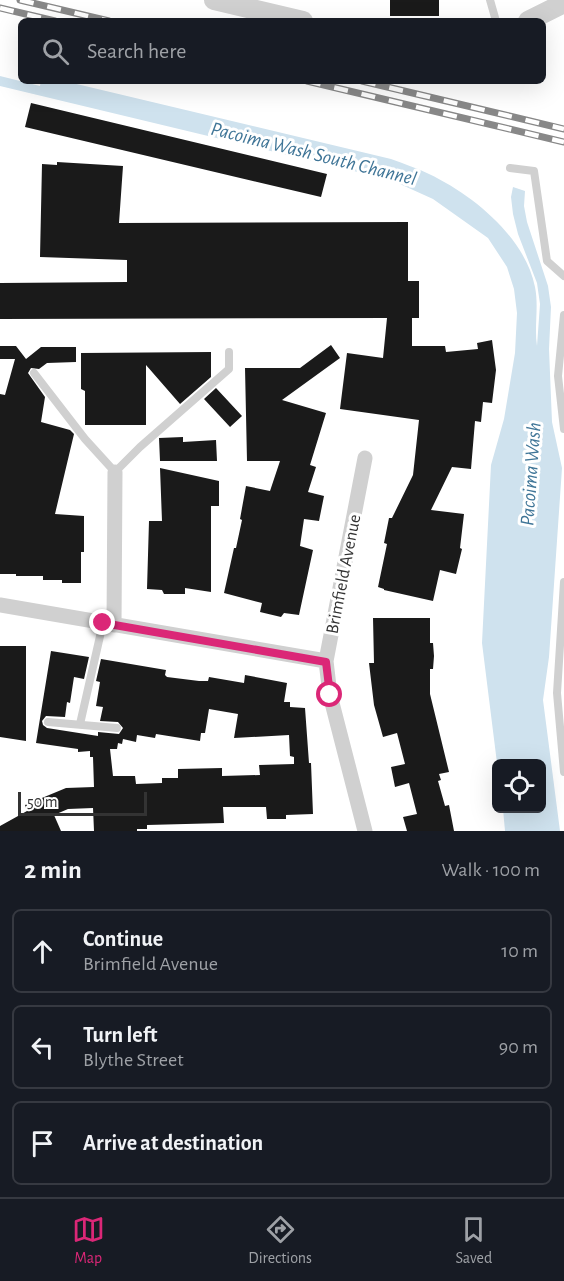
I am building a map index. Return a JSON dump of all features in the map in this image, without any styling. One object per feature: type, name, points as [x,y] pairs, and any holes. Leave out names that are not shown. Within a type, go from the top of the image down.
[{"type":"street","points":[[214,0],[290,18]]},
{"type":"street","points":[[534,18],[563,2]]},
{"type":"street","name":"Brimfield Avenue","points":[[365,458],[326,662],[330,695],[365,831]]},
{"type":"street","points":[[108,624],[116,472]]},
{"type":"street","points":[[0,604],[326,662]]},
{"type":"lane","points":[[490,0],[495,18]]},
{"type":"lane","points":[[510,168],[534,171],[548,261],[564,276]]},
{"type":"lane","points":[[564,315],[558,376],[564,429]]},
{"type":"lane","points":[[34,374],[85,439],[116,472],[140,447],[229,369],[229,352]]},
{"type":"lane","points":[[564,582],[557,693],[564,772]]},
{"type":"lane","points":[[80,724],[108,624]]},
{"type":"lane","points":[[48,722],[117,728]]},
{"type":"water","points":[[0,76],[18,80],[18,84],[40,86],[40,84],[77,84],[391,159],[429,174],[463,193],[479,206],[509,235],[520,251],[535,287],[537,346],[540,304],[537,283],[518,234],[511,197],[513,187],[525,191],[524,206],[527,222],[548,286],[551,307],[549,349],[552,422],[562,468],[549,657],[543,700],[560,831],[505,831],[503,813],[546,813],[546,759],[496,759],[482,643],[491,465],[504,419],[515,353],[517,313],[514,289],[507,267],[488,238],[433,199],[391,180],[0,86]]},
{"type":"building","points":[[390,0],[439,0],[439,16],[390,16]]},
{"type":"building","points":[[31,103],[327,174],[321,197],[25,127]]},
{"type":"building","points":[[57,162],[123,166],[119,223],[408,222],[408,281],[419,281],[419,318],[412,318],[412,346],[445,346],[446,352],[478,349],[477,343],[492,340],[496,370],[492,403],[483,402],[481,422],[475,421],[471,469],[452,467],[431,510],[464,514],[460,548],[462,549],[456,574],[440,570],[433,601],[378,587],[387,544],[384,543],[389,518],[392,518],[413,475],[419,420],[340,409],[347,353],[383,358],[387,318],[0,319],[0,283],[127,282],[127,260],[40,257],[42,164],[57,165]]},
{"type":"building","points":[[331,345],[340,358],[282,400],[326,413],[310,465],[316,467],[308,492],[324,496],[319,521],[304,519],[300,546],[313,550],[299,615],[284,613],[281,617],[260,612],[262,603],[224,593],[242,520],[240,519],[246,486],[270,491],[280,461],[247,461],[245,368],[300,368]]},
{"type":"building","points":[[0,346],[16,346],[26,359],[41,347],[76,347],[76,362],[47,363],[39,369],[31,368],[28,373],[45,397],[41,422],[70,430],[74,434],[55,514],[84,516],[81,583],[43,580],[43,576],[0,574],[0,394],[5,395],[15,359],[0,359]]},
{"type":"building","points":[[211,352],[211,377],[180,404],[146,365],[146,425],[85,425],[85,391],[81,389],[81,353]]},
{"type":"building","points":[[216,388],[242,416],[230,427],[204,399]]},
{"type":"building","points":[[183,437],[183,442],[216,440],[217,461],[160,461],[159,438]]},
{"type":"building","points":[[160,468],[219,481],[219,506],[211,506],[211,592],[185,588],[185,594],[164,594],[162,590],[147,589],[149,521],[162,521]]},
{"type":"building","points":[[373,618],[430,618],[430,643],[433,643],[434,656],[433,669],[430,669],[430,694],[449,772],[439,774],[441,780],[438,781],[445,806],[449,805],[454,831],[407,831],[403,817],[417,814],[409,783],[395,787],[391,767],[405,764],[397,733],[383,737],[374,705],[369,663],[374,663]]},
{"type":"building","points":[[0,646],[26,646],[26,741],[0,737]]},
{"type":"building","points":[[51,651],[89,657],[84,679],[74,677],[70,703],[67,702],[65,717],[46,716],[42,721],[43,725],[47,728],[98,736],[98,732],[119,734],[123,728],[118,722],[100,721],[103,707],[96,706],[100,682],[96,681],[101,659],[166,670],[167,677],[208,681],[209,677],[244,683],[245,675],[287,683],[284,702],[290,702],[290,707],[305,708],[309,763],[311,763],[313,814],[286,815],[286,819],[267,819],[266,807],[223,807],[224,823],[147,825],[147,829],[137,829],[137,831],[94,831],[93,808],[68,809],[54,815],[61,831],[0,831],[0,826],[27,811],[25,805],[66,788],[94,787],[93,757],[90,757],[90,751],[78,752],[78,749],[36,743]],"holes":[[[209,709],[238,714],[234,738],[289,735],[290,756],[294,757],[294,764],[259,765],[260,775],[222,776],[222,768],[178,769],[178,778],[162,778],[162,783],[136,784],[135,776],[113,776],[110,749],[117,749],[118,743],[122,744],[123,739],[136,742],[137,735],[155,738],[156,734],[200,741],[201,733],[205,733]]]},
{"type":"railway","points":[[20,0],[96,18]]},
{"type":"railway","points":[[0,8],[42,18]]},
{"type":"railway","points":[[320,84],[564,142]]},
{"type":"railway","points":[[375,84],[564,129]]},
{"type":"route","points":[[103,623],[326,662],[330,695]]},
{"type":"water label","name":"Pacoima Wash South Channel","points":[[314,153]]},
{"type":"water label","name":"Pacoima Wash","points":[[530,474]]}]
